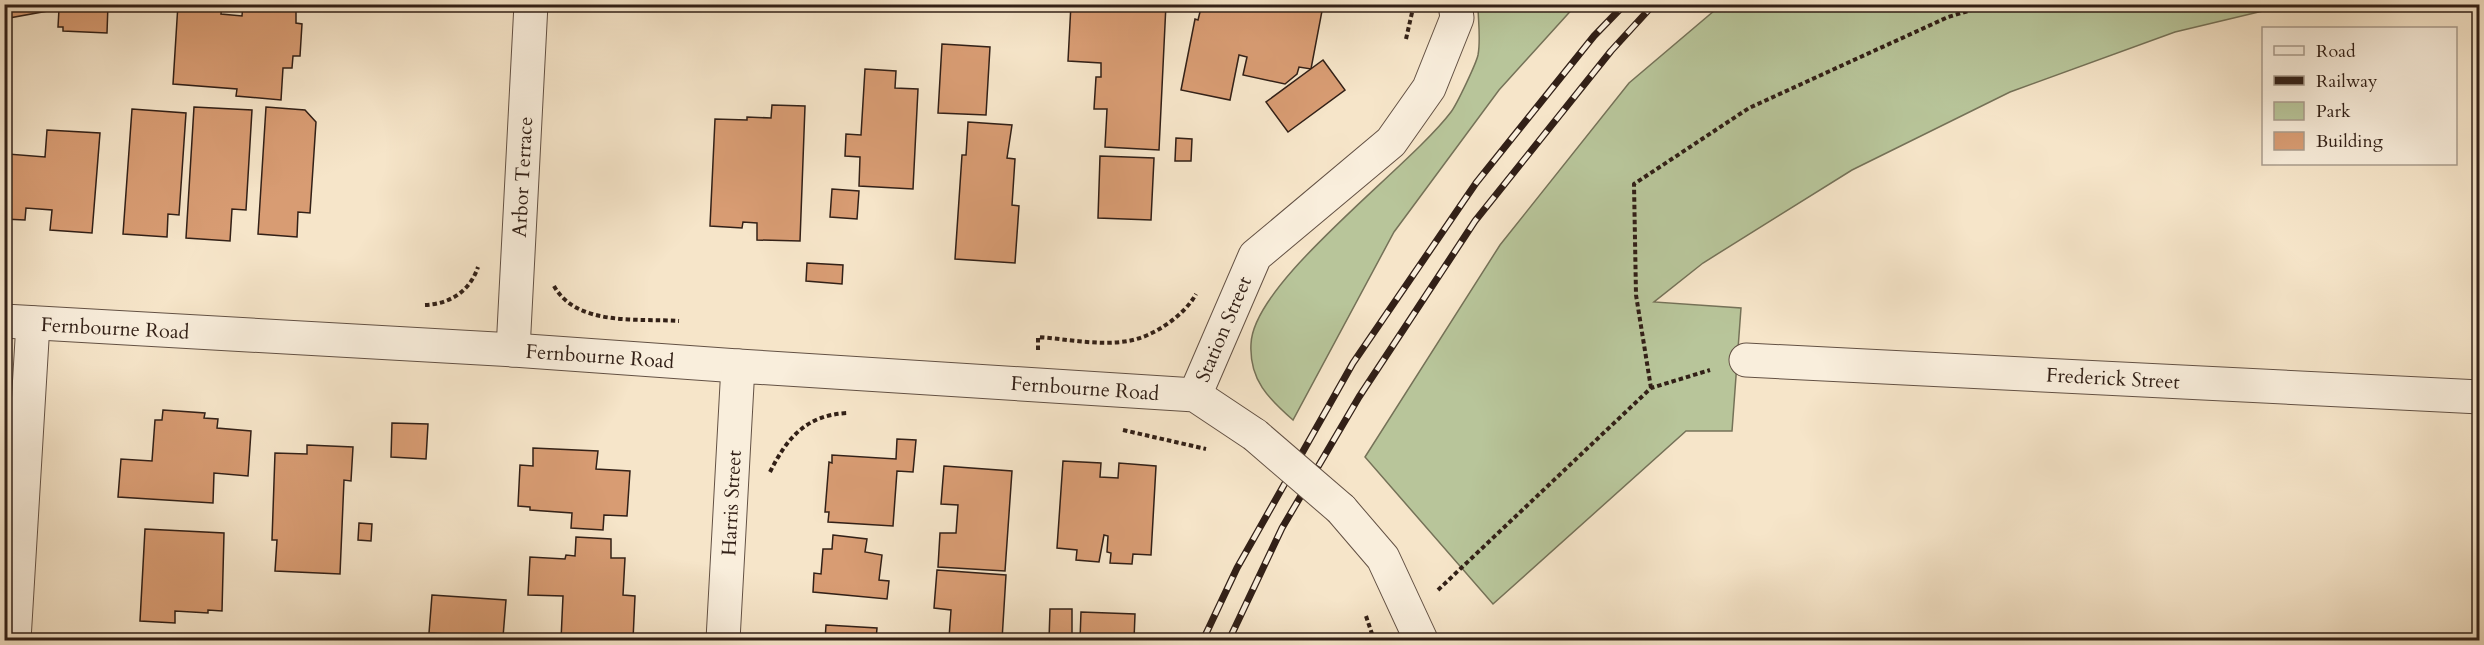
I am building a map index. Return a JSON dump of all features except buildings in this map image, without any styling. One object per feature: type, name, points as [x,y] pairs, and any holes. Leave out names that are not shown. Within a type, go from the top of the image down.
[{"type":"street","name":"Arbor Terrace","points":[[513,350],[531,4]]},
{"type":"street","name":"Station Street","points":[[1414,626],[1383,558],[1341,509],[1255,435],[1195,395],[1255,256],[1391,141],[1429,88],[1457,18],[1455,4]]},
{"type":"street","name":"Fernbourne Road","points":[[19,322],[513,350],[1195,395]]},
{"type":"street","points":[[14,640],[19,322]]},
{"type":"street","name":"Frederick Street","points":[[1746,360],[2480,397]]},
{"type":"street","name":"Harris Street","points":[[723,640],[738,366]]},
{"type":"path","points":[[1651,388],[1636,296],[1634,184],[1749,108],[1948,17],[1992,4]]},
{"type":"path","points":[[417,306],[434,305],[451,300],[465,290],[474,278],[481,260]]},
{"type":"path","points":[[552,281],[563,299],[576,309],[590,314],[678,321]]},
{"type":"path","points":[[1414,626],[1445,586],[1651,388],[1746,360]]},
{"type":"path","points":[[770,473],[789,439],[804,426],[824,416],[855,413]]},
{"type":"path","points":[[1120,430],[1215,452]]},
{"type":"green space","points":[[1478,5],[1576,5],[1499,90],[1394,232],[1293,420],[1262,388],[1253,368],[1251,344],[1258,318],[1277,289],[1304,258],[1451,112],[1478,55]]},
{"type":"green space","points":[[1721,5],[2288,5],[2175,32],[2010,92],[1852,170],[1703,263],[1654,302],[1741,308],[1732,431],[1686,431],[1493,604],[1365,457],[1500,245],[1629,83]]},
{"type":"railway","points":[[1203,640],[1237,568],[1353,363],[1476,183],[1594,36],[1625,4]]},
{"type":"railway","points":[[1229,640],[1282,528],[1359,397],[1475,221],[1611,51],[1654,4]]}]
